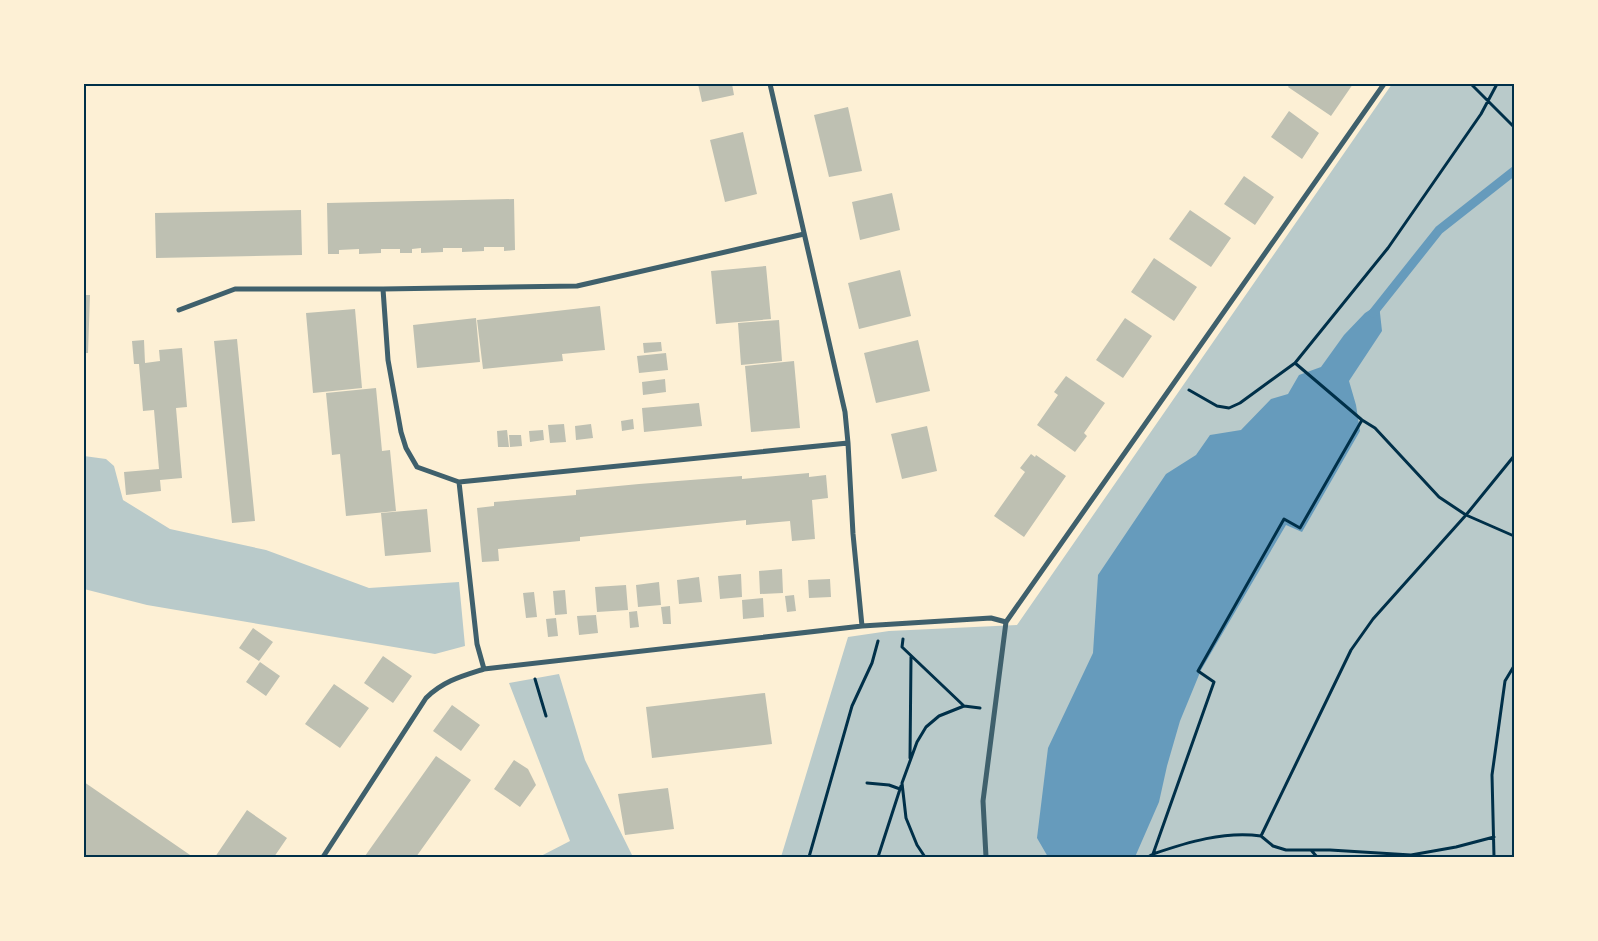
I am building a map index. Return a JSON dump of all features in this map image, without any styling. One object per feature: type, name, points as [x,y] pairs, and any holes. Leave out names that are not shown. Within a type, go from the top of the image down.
[{"type":"street","points":[[770,84],[845,412],[853,534],[862,626]]},
{"type":"street","points":[[986,857],[983,801],[1006,622],[1384,84]]},
{"type":"street","points":[[179,310],[235,289],[384,290],[577,286],[804,234]]},
{"type":"street","points":[[384,290],[388,360],[401,432],[406,448],[417,467],[459,482],[848,443]]},
{"type":"street","points":[[459,482],[477,644],[484,669]]},
{"type":"street","points":[[323,857],[426,698],[435,688],[450,679],[484,669],[862,626],[991,618],[1006,622]]},
{"type":"path","points":[[1471,84],[1514,127]]},
{"type":"path","points":[[1174,382],[1217,406],[1229,408],[1240,403],[1295,363],[1388,248],[1497,84]]},
{"type":"path","points":[[1295,363],[1362,420],[1375,428],[1439,497],[1466,515],[1514,536]]},
{"type":"path","points":[[1153,854],[1214,682],[1198,671],[1284,519],[1300,528],[1362,420]]},
{"type":"path","points":[[1262,836],[1351,650],[1373,619],[1466,515],[1514,456]]},
{"type":"path","points":[[878,857],[917,742],[926,727],[939,716],[964,706],[902,647],[903,624]]},
{"type":"path","points":[[809,857],[852,706],[872,663],[882,625]]},
{"type":"path","points":[[910,761],[911,656]]},
{"type":"path","points":[[531,664],[546,716]]},
{"type":"path","points":[[1494,857],[1492,775],[1505,681],[1514,666]]},
{"type":"path","points":[[867,783],[888,785],[900,789]]},
{"type":"path","points":[[902,784],[906,818],[917,845],[926,857]]},
{"type":"path","points":[[1148,857],[1185,843],[1220,836],[1248,834],[1262,836],[1273,846],[1286,850],[1411,855],[1429,853],[1494,837]]},
{"type":"path","points":[[1311,850],[1317,857]]},
{"type":"shaded area","points":[[1392,84],[1514,84],[1514,857],[781,857],[848,637],[889,631],[1017,625]]},
{"type":"shaded area","points":[[84,456],[106,459],[114,466],[123,500],[170,529],[266,550],[369,588],[459,582],[465,646],[435,654],[147,605],[84,589]]},
{"type":"shaded area","points":[[559,674],[585,760],[633,857],[539,857],[570,841],[509,683]]},
{"type":"water","points":[[1379,304],[1382,331],[1349,381],[1356,405],[1360,431],[1302,532],[1286,525],[1201,670],[1180,721],[1159,802],[1135,857],[1048,857],[1037,838],[1048,748],[1093,653],[1098,575],[1166,474],[1196,455],[1210,435],[1241,430],[1271,399],[1288,394],[1299,375],[1321,367],[1344,335],[1365,313]]},
{"type":"building","points":[[698,84],[732,84],[734,95],[702,102]]},
{"type":"building","points":[[1290,84],[1353,84],[1331,116],[1288,87]]},
{"type":"building","points":[[848,107],[862,171],[829,177],[814,115]]},
{"type":"building","points":[[1289,111],[1319,133],[1302,159],[1271,137]]},
{"type":"building","points":[[743,132],[757,194],[725,202],[710,140]]},
{"type":"building","points":[[1244,176],[1274,197],[1255,225],[1224,204]]},
{"type":"building","points":[[892,193],[900,230],[860,240],[852,202]]},
{"type":"building","points":[[514,199],[515,250],[504,251],[504,247],[484,247],[484,251],[462,252],[462,248],[443,248],[443,252],[421,253],[421,248],[412,249],[412,253],[400,253],[400,249],[381,249],[381,253],[359,254],[359,249],[339,250],[339,254],[328,254],[327,203]]},
{"type":"building","points":[[301,210],[302,255],[156,258],[155,213]]},
{"type":"building","points":[[1190,210],[1231,238],[1211,267],[1169,239]]},
{"type":"building","points":[[1154,258],[1197,287],[1174,321],[1131,292]]},
{"type":"building","points":[[766,266],[771,319],[716,324],[711,271]]},
{"type":"building","points":[[900,270],[911,316],[859,329],[848,283]]},
{"type":"building","points":[[84,295],[90,295],[88,353],[84,353]]},
{"type":"building","points":[[600,306],[605,350],[562,354],[563,361],[483,369],[477,320]]},
{"type":"building","points":[[355,309],[362,388],[313,393],[306,313]]},
{"type":"building","points":[[476,318],[480,362],[417,368],[413,325]]},
{"type":"building","points":[[1125,318],[1152,336],[1123,378],[1096,360]]},
{"type":"building","points":[[779,320],[782,361],[741,365],[738,323]]},
{"type":"building","points":[[237,339],[255,521],[232,523],[214,341]]},
{"type":"building","points":[[144,340],[145,363],[160,361],[159,350],[182,348],[187,407],[176,408],[182,478],[160,480],[161,491],[126,495],[124,472],[159,469],[154,410],[143,411],[139,364],[134,364],[132,341]]},
{"type":"building","points":[[918,340],[930,391],[876,403],[864,353]]},
{"type":"building","points":[[661,342],[662,351],[644,353],[643,343]]},
{"type":"building","points":[[666,353],[668,370],[639,373],[637,356]]},
{"type":"building","points":[[794,361],[800,428],[751,432],[745,366]]},
{"type":"building","points":[[1066,376],[1105,403],[1084,433],[1087,436],[1075,452],[1037,425],[1058,395],[1054,392]]},
{"type":"building","points":[[665,379],[666,392],[643,395],[642,382]]},
{"type":"building","points":[[376,388],[382,451],[390,450],[396,511],[346,516],[340,454],[332,455],[326,393]]},
{"type":"building","points":[[699,403],[702,426],[644,432],[642,408]]},
{"type":"building","points":[[633,419],[634,429],[622,431],[621,421]]},
{"type":"building","points":[[564,424],[566,442],[550,443],[548,425]]},
{"type":"building","points":[[591,424],[593,438],[576,440],[575,426]]},
{"type":"building","points":[[927,426],[937,471],[902,479],[891,434]]},
{"type":"building","points":[[507,430],[509,447],[498,447],[497,431]]},
{"type":"building","points":[[543,430],[544,440],[530,442],[529,431]]},
{"type":"building","points":[[509,435],[521,435],[522,446],[510,447]]},
{"type":"building","points":[[1031,454],[1035,457],[1036,455],[1066,476],[1024,537],[994,516],[1025,472],[1020,468]]},
{"type":"building","points":[[809,473],[809,477],[826,475],[828,498],[812,500],[815,539],[792,541],[790,521],[746,525],[746,520],[580,537],[580,541],[498,549],[499,561],[482,562],[477,508],[494,506],[494,502],[576,495],[576,490],[639,484],[742,476],[742,479]]},
{"type":"building","points":[[427,509],[431,552],[385,556],[381,513]]},
{"type":"building","points":[[782,569],[783,593],[760,594],[759,571]]},
{"type":"building","points":[[741,574],[742,597],[720,599],[718,576]]},
{"type":"building","points":[[699,577],[702,602],[679,604],[677,580]]},
{"type":"building","points":[[830,579],[831,597],[809,598],[808,580]]},
{"type":"building","points":[[659,582],[661,605],[638,607],[636,585]]},
{"type":"building","points":[[626,585],[628,610],[597,612],[595,587]]},
{"type":"building","points":[[565,590],[567,614],[555,615],[553,591]]},
{"type":"building","points":[[534,592],[537,617],[526,618],[523,593]]},
{"type":"building","points":[[794,595],[796,611],[787,612],[785,596]]},
{"type":"building","points":[[763,598],[764,617],[743,619],[742,600]]},
{"type":"building","points":[[670,606],[671,624],[663,624],[661,607]]},
{"type":"building","points":[[637,611],[639,627],[630,628],[629,612]]},
{"type":"building","points":[[596,615],[598,633],[579,635],[577,616]]},
{"type":"building","points":[[556,618],[558,636],[548,637],[546,619]]},
{"type":"building","points":[[253,628],[273,642],[259,661],[239,648]]},
{"type":"building","points":[[383,656],[412,676],[393,703],[364,683]]},
{"type":"building","points":[[260,662],[280,676],[266,696],[246,682]]},
{"type":"building","points":[[334,684],[369,708],[340,748],[305,724]]},
{"type":"building","points":[[765,693],[772,744],[652,758],[646,707]]},
{"type":"building","points":[[452,705],[480,725],[461,751],[433,731]]},
{"type":"building","points":[[436,756],[471,780],[416,857],[365,856]]},
{"type":"building","points":[[514,760],[528,769],[536,785],[520,807],[494,789]]},
{"type":"building","points":[[84,782],[193,857],[84,857]]},
{"type":"building","points":[[668,788],[674,829],[625,835],[618,794]]},
{"type":"building","points":[[247,810],[287,838],[274,857],[215,857]]},
{"type":"waterway","points":[[1373,313],[1439,230],[1514,171]]}]
